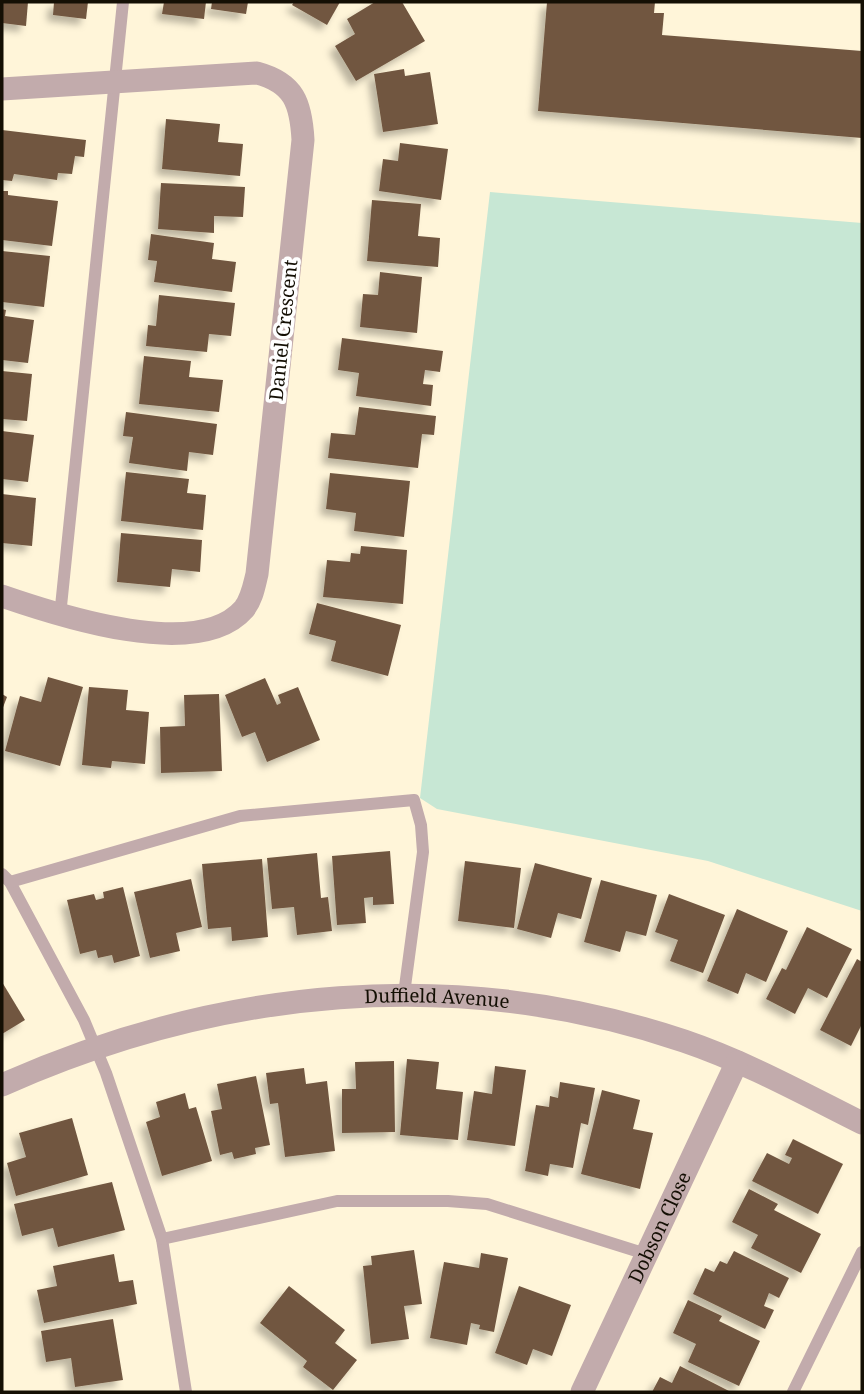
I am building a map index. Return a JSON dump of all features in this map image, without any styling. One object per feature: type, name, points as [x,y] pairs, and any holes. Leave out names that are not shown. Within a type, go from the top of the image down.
[{"type":"street","name":"Daniel Crescent","points":[[2,89],[257,73],[284,84],[292,93],[298,105],[303,139],[260,554],[253,594],[243,609],[228,621],[209,629],[141,631],[99,626],[2,596]]},
{"type":"street","name":"Duffield Avenue","points":[[2,1085],[96,1047],[161,1027],[235,1011],[313,1000],[404,994],[508,1001],[587,1014],[686,1041],[737,1062],[862,1123]]},
{"type":"street","name":"Dobson Close","points":[[582,1392],[737,1062]]},
{"type":"lane","points":[[60,616],[123,2]]},
{"type":"lane","points":[[186,1392],[162,1239],[96,1047],[6,878],[240,816],[414,800],[421,825],[423,852],[404,994]]},
{"type":"lane","points":[[162,1239],[337,1201],[448,1201],[487,1204],[646,1254]]},
{"type":"lane","points":[[793,1392],[862,1252]]},
{"type":"green space","points":[[490,192],[862,223],[862,911],[708,861],[437,809],[420,798]]},
{"type":"building","points":[[2,2],[28,2],[26,26],[2,23]]},
{"type":"building","points":[[54,2],[88,2],[86,19],[53,15]]},
{"type":"building","points":[[164,2],[206,2],[204,19],[162,14]]},
{"type":"building","points":[[212,2],[248,2],[246,14],[211,9]]},
{"type":"building","points":[[294,2],[340,2],[327,25],[292,5]]},
{"type":"building","points":[[375,2],[402,2],[425,41],[356,81],[335,46],[355,34],[347,19]]},
{"type":"building","points":[[547,2],[655,2],[654,13],[664,13],[662,35],[862,51],[862,138],[538,111]]},
{"type":"building","points":[[404,69],[405,76],[430,72],[438,124],[383,132],[374,74]]},
{"type":"building","points":[[166,119],[220,124],[218,142],[243,144],[240,176],[162,169]]},
{"type":"building","points":[[2,130],[86,140],[84,157],[75,156],[72,174],[58,173],[57,180],[14,174],[12,181],[2,180]]},
{"type":"building","points":[[400,143],[448,149],[441,200],[379,191],[383,159],[398,161]]},
{"type":"building","points":[[161,183],[245,187],[243,217],[214,216],[214,233],[158,229]]},
{"type":"building","points":[[2,191],[8,191],[8,195],[58,201],[52,246],[2,240]]},
{"type":"building","points":[[372,200],[421,204],[418,236],[440,238],[438,267],[367,261]]},
{"type":"building","points":[[151,234],[214,243],[212,259],[236,262],[232,292],[154,282],[157,261],[148,260]]},
{"type":"building","points":[[2,251],[50,256],[44,307],[2,302]]},
{"type":"building","points":[[380,272],[422,277],[417,333],[360,327],[363,294],[378,295]]},
{"type":"building","points":[[159,295],[235,303],[231,336],[209,334],[207,352],[146,346],[148,325],[156,326]]},
{"type":"building","points":[[2,309],[6,310],[5,316],[34,320],[28,363],[2,360]]},
{"type":"building","points":[[342,338],[443,351],[440,372],[425,370],[423,384],[433,385],[431,406],[356,396],[359,373],[338,370]]},
{"type":"building","points":[[144,356],[191,361],[189,377],[223,380],[219,412],[139,404]]},
{"type":"building","points":[[2,371],[32,374],[27,421],[2,419]]},
{"type":"building","points":[[359,407],[436,416],[434,435],[422,434],[418,468],[328,458],[331,433],[355,435]]},
{"type":"building","points":[[126,412],[217,424],[213,455],[189,452],[187,471],[129,463],[133,437],[123,436]]},
{"type":"building","points":[[2,431],[34,435],[28,482],[2,479]]},
{"type":"building","points":[[126,472],[189,479],[187,493],[206,495],[203,530],[121,521]]},
{"type":"building","points":[[330,473],[410,481],[404,537],[354,531],[356,513],[326,509]]},
{"type":"building","points":[[2,494],[36,498],[32,546],[2,543]]},
{"type":"building","points":[[121,533],[202,540],[200,572],[172,569],[170,587],[117,582]]},
{"type":"building","points":[[361,546],[407,550],[403,604],[323,597],[327,560],[350,562],[351,553],[360,554]]},
{"type":"building","points":[[317,603],[401,625],[388,676],[331,661],[336,641],[309,634]]},
{"type":"building","points":[[48,677],[83,687],[60,766],[5,751],[20,696],[41,702]]},
{"type":"building","points":[[265,678],[277,705],[281,703],[278,695],[298,687],[320,740],[267,762],[255,732],[242,737],[225,695]]},
{"type":"building","points":[[89,687],[128,690],[126,710],[149,712],[145,764],[112,761],[111,768],[82,765]]},
{"type":"building","points":[[2,694],[7,697],[2,710]]},
{"type":"building","points":[[219,694],[222,771],[161,773],[160,727],[185,726],[184,695]]},
{"type":"building","points":[[390,851],[394,904],[373,905],[373,897],[364,898],[366,923],[337,925],[332,856]]},
{"type":"building","points":[[317,853],[321,898],[328,897],[332,931],[297,935],[294,907],[272,909],[267,858]]},
{"type":"building","points":[[262,859],[268,937],[232,941],[231,927],[208,929],[202,864]]},
{"type":"building","points":[[465,861],[521,868],[514,928],[458,921]]},
{"type":"building","points":[[535,863],[592,878],[581,919],[558,913],[551,938],[517,929]]},
{"type":"building","points":[[191,879],[202,927],[176,933],[180,951],[150,958],[134,892]]},
{"type":"building","points":[[601,880],[657,895],[646,936],[626,931],[620,952],[584,942]]},
{"type":"building","points":[[123,887],[140,956],[114,963],[112,955],[98,958],[96,950],[80,954],[67,900],[94,894],[96,900],[104,898],[103,892]]},
{"type":"building","points":[[669,894],[725,915],[703,973],[670,961],[678,940],[655,932]]},
{"type":"building","points":[[737,909],[788,931],[766,982],[746,973],[738,994],[707,981]]},
{"type":"building","points":[[807,927],[852,949],[827,998],[808,988],[795,1014],[766,999],[782,968],[786,970]]},
{"type":"building","points":[[857,959],[862,962],[862,1024],[851,1046],[820,1030]]},
{"type":"building","points":[[2,982],[25,1020],[2,1034]]},
{"type":"building","points":[[407,1059],[439,1062],[436,1089],[463,1092],[458,1140],[400,1135]]},
{"type":"building","points":[[394,1061],[395,1132],[342,1133],[342,1089],[356,1089],[355,1062]]},
{"type":"building","points":[[495,1066],[526,1070],[515,1146],[467,1140],[474,1091],[492,1094]]},
{"type":"building","points":[[304,1068],[306,1084],[327,1081],[335,1151],[285,1157],[278,1103],[270,1104],[266,1073]]},
{"type":"building","points":[[256,1076],[270,1145],[255,1148],[256,1154],[234,1159],[232,1152],[220,1155],[211,1111],[222,1109],[217,1084]]},
{"type":"building","points":[[560,1082],[595,1088],[588,1125],[581,1123],[573,1168],[550,1164],[548,1176],[525,1171],[536,1105],[549,1107],[550,1096],[558,1098]]},
{"type":"building","points":[[602,1090],[640,1100],[633,1129],[653,1133],[640,1189],[581,1174]]},
{"type":"building","points":[[185,1093],[189,1109],[196,1107],[212,1161],[162,1176],[146,1122],[160,1117],[156,1102]]},
{"type":"building","points":[[72,1118],[88,1175],[16,1196],[7,1163],[26,1157],[19,1133]]},
{"type":"building","points":[[793,1139],[843,1164],[818,1214],[752,1181],[767,1153],[789,1164],[792,1158],[785,1155]]},
{"type":"building","points":[[112,1182],[125,1230],[58,1247],[53,1228],[22,1236],[14,1204]]},
{"type":"building","points":[[749,1189],[778,1204],[774,1210],[821,1234],[801,1273],[751,1248],[758,1235],[732,1222]]},
{"type":"building","points":[[414,1250],[422,1304],[404,1306],[409,1339],[371,1344],[363,1266],[372,1265],[371,1256]]},
{"type":"building","points":[[734,1251],[789,1278],[779,1298],[769,1293],[764,1306],[774,1310],[765,1329],[693,1294],[705,1268],[714,1272],[720,1261],[727,1264]]},
{"type":"building","points":[[481,1253],[508,1258],[494,1332],[479,1329],[480,1325],[471,1323],[467,1345],[430,1338],[444,1262],[479,1268]]},
{"type":"building","points":[[114,1254],[119,1282],[133,1280],[137,1304],[44,1323],[37,1290],[57,1286],[53,1266]]},
{"type":"building","points":[[289,1286],[345,1330],[335,1343],[357,1360],[333,1390],[303,1367],[307,1361],[260,1323]]},
{"type":"building","points":[[519,1286],[571,1305],[552,1356],[533,1349],[527,1365],[495,1353]]},
{"type":"building","points":[[688,1300],[722,1316],[719,1321],[760,1341],[739,1386],[688,1362],[696,1344],[673,1333]]},
{"type":"building","points":[[113,1319],[123,1380],[75,1387],[71,1358],[46,1362],[41,1331]]},
{"type":"building","points":[[680,1366],[731,1392],[652,1392],[660,1377],[672,1383]]}]
